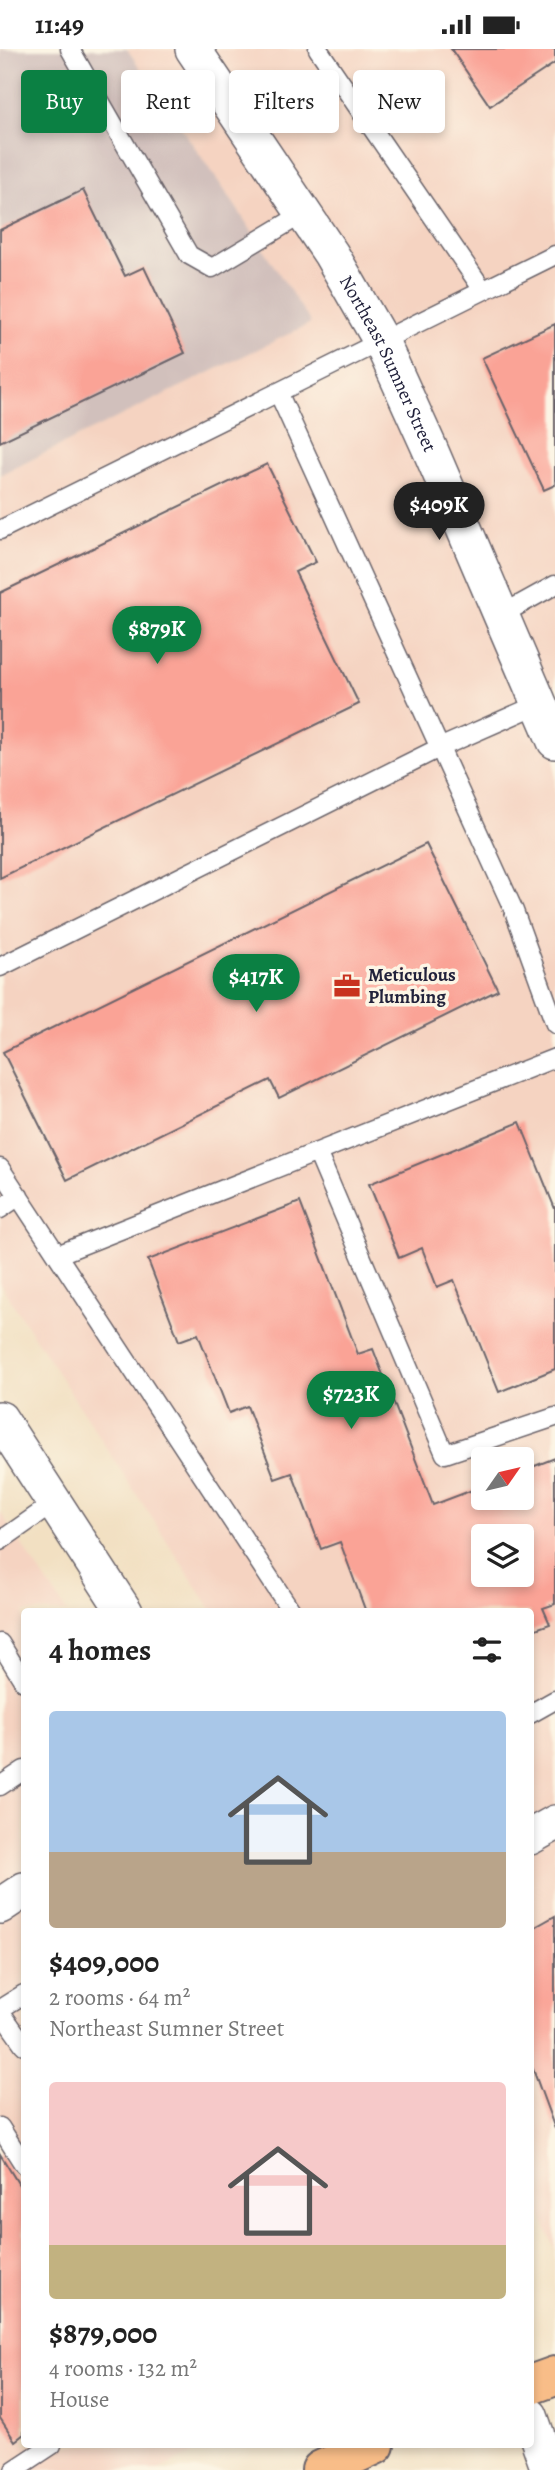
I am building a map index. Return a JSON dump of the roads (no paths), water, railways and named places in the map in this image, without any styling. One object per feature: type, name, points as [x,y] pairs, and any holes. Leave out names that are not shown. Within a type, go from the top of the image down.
[{"type":"main road","points":[[534,2384],[555,2376]]},
{"type":"main road","points":[[321,2470],[369,2448]]},
{"type":"street","name":"Northeast Sumner Street","points":[[193,49],[331,254],[380,341],[555,741]]},
{"type":"street","points":[[0,1419],[122,1608]]},
{"type":"street","points":[[534,1835],[555,1823]]},
{"type":"street","points":[[0,1906],[21,1892]]},
{"type":"street","points":[[534,2427],[549,2470]]},
{"type":"lane","points":[[70,49],[189,255],[212,268],[304,213]]},
{"type":"lane","points":[[318,49],[483,290]]},
{"type":"lane","points":[[0,530],[555,255]]},
{"type":"lane","points":[[278,392],[513,911],[555,1024]]},
{"type":"lane","points":[[501,615],[555,585]]},
{"type":"lane","points":[[0,967],[439,748],[539,704]]},
{"type":"lane","points":[[57,1255],[555,1058]]},
{"type":"lane","points":[[317,1152],[445,1454],[555,1417]]},
{"type":"lane","points":[[0,1168],[289,1608]]},
{"type":"lane","points":[[0,1209],[19,1196]]},
{"type":"lane","points":[[0,1541],[54,1503]]},
{"type":"lane","points":[[0,1643],[21,1677]]},
{"type":"lane","points":[[534,1712],[555,1700]]},
{"type":"lane","points":[[0,1786],[21,1772]]},
{"type":"lane","points":[[21,1996],[0,2010],[21,2041]]},
{"type":"lane","points":[[0,2127],[21,2160]]},
{"type":"lane","points":[[14,2470],[47,2448]]},
{"type":"place","name":"Meticulous Plumbing","points":[[347,986]]}]
